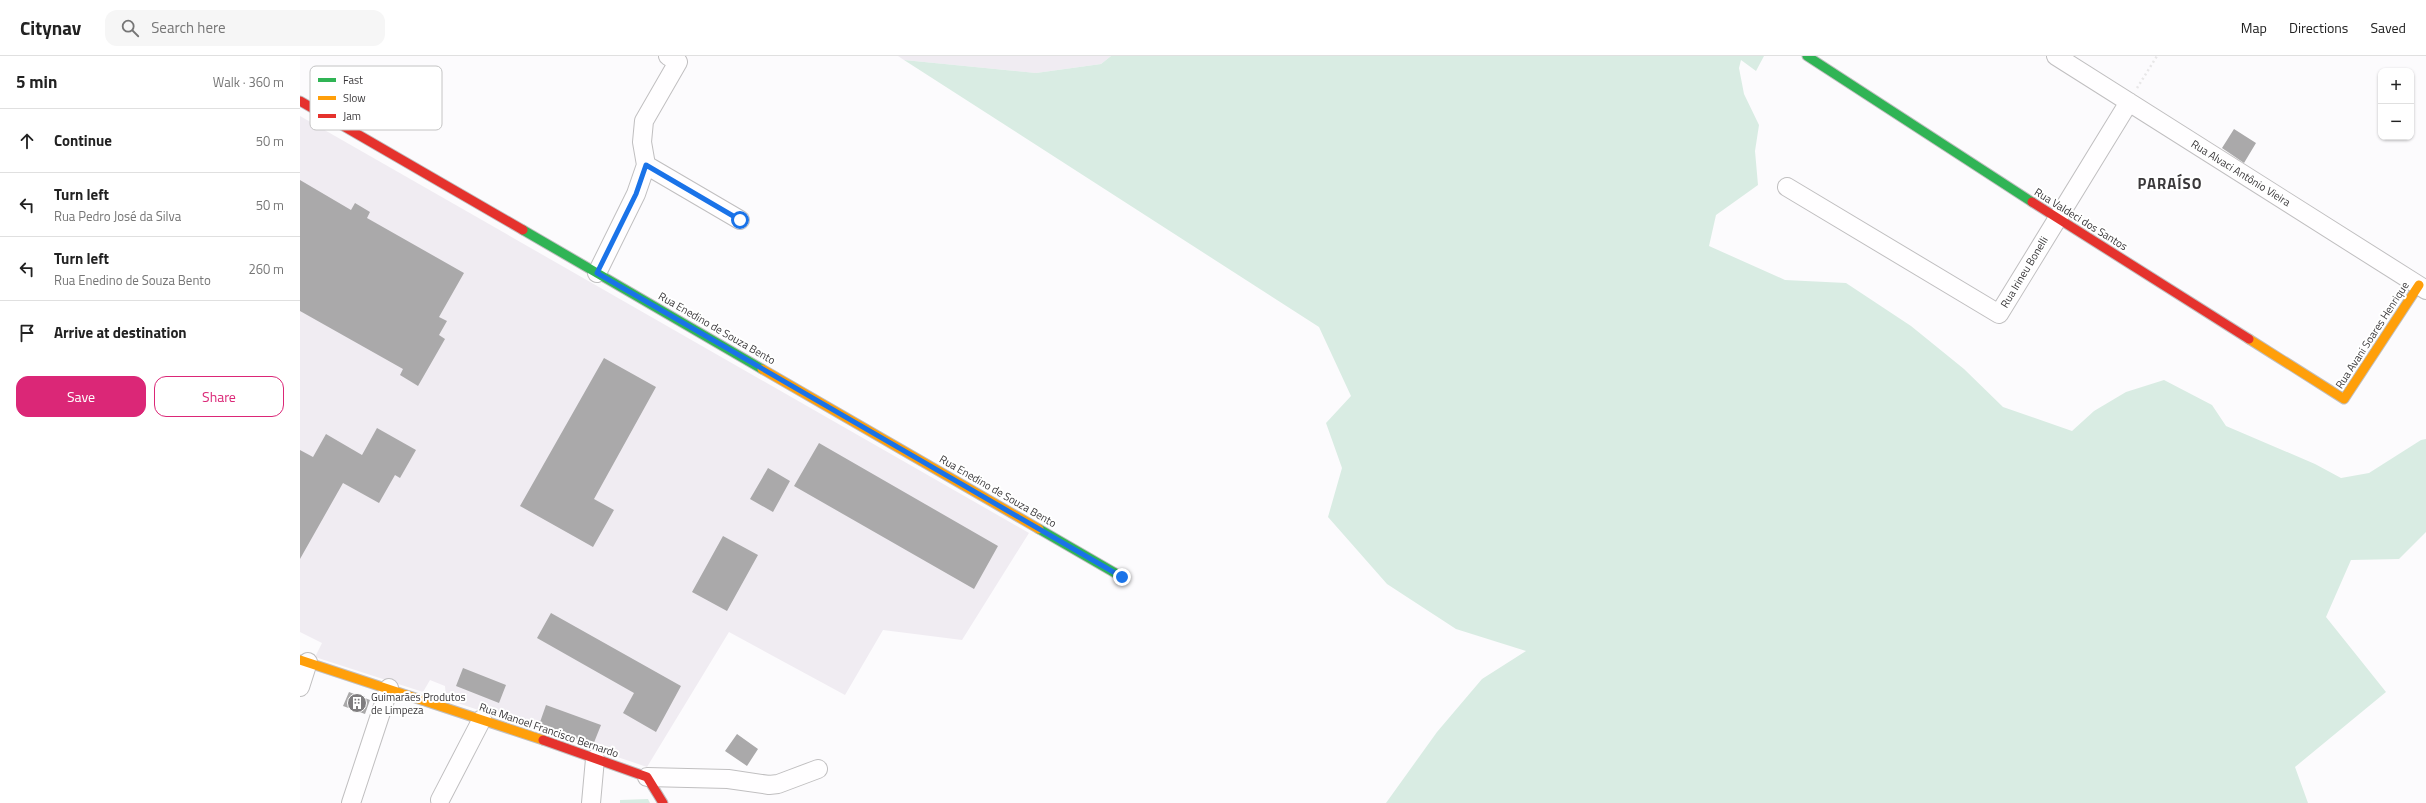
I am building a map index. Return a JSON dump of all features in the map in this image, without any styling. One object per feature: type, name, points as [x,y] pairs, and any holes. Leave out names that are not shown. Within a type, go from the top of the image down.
[{"type":"street","points":[[597,273],[636,194],[646,165],[642,142],[644,121],[678,62],[668,56]]},
{"type":"street","name":"Rua Valdeci dos Santos","points":[[1807,56],[2056,218],[2344,399]]},
{"type":"street","name":"Rua Alvaci Antônio Vieira","points":[[2056,56],[2423,288]]},
{"type":"street","name":"Rua Enedino de Souza Bento","points":[[300,101],[310,107]]},
{"type":"street","name":"Rua Irineu Bonelli","points":[[1787,187],[1999,314],[2056,218],[2129,102]]},
{"type":"street","name":"Rua Enedino de Souza Bento","points":[[350,130],[1122,577]]},
{"type":"street","points":[[646,165],[740,220]]},
{"type":"street","name":"Rua Avani Soares Henrique","points":[[2344,399],[2423,288]]},
{"type":"street","points":[[300,687],[304,661]]},
{"type":"street","name":"Rua Manoel Francisco Bernardo","points":[[304,661],[482,719],[646,777]]},
{"type":"street","points":[[350,803],[389,688]]},
{"type":"street","points":[[440,800],[482,719]]},
{"type":"street","points":[[591,803],[595,759]]},
{"type":"street","points":[[646,777],[728,779],[769,785],[778,784],[818,769]]},
{"type":"street","points":[[646,777],[663,803]]},
{"type":"path","points":[[2129,102],[2158,56]]},
{"type":"shaded area","points":[[898,56],[1111,56],[1101,64],[1036,73],[904,60]]},
{"type":"shaded area","points":[[300,116],[310,122],[310,130],[324,130],[1029,533],[962,640],[883,630],[845,695],[729,632],[647,767],[446,699],[445,686],[430,680],[423,692],[315,657],[322,643],[300,632]]},
{"type":"green space","points":[[1111,56],[1764,56],[1756,71],[1741,60],[1739,68],[1744,94],[1759,125],[1755,151],[1758,185],[1716,215],[1709,246],[1785,280],[1846,283],[1911,326],[1964,369],[2003,407],[2072,431],[2094,411],[2126,392],[2164,380],[2212,405],[2226,426],[2315,464],[2341,478],[2369,473],[2421,440],[2426,439],[2426,532],[2399,559],[2351,560],[2326,617],[2386,692],[2295,767],[2308,803],[1386,803],[1437,732],[1482,679],[1526,651],[1456,629],[1387,584],[1328,517],[1342,468],[1326,423],[1351,396],[1319,327],[904,60],[1036,73],[1101,64]]},
{"type":"green space","points":[[648,799],[650,803],[620,803],[620,800]]},
{"type":"building","points":[[2234,129],[2256,143],[2244,163],[2222,148]]},
{"type":"building","points":[[300,180],[351,210],[355,203],[370,212],[367,218],[464,273],[439,317],[447,321],[439,335],[445,339],[418,386],[400,375],[403,369],[300,311]]},
{"type":"building","points":[[604,358],[656,387],[594,499],[614,510],[593,547],[520,506]]},
{"type":"building","points":[[377,428],[416,450],[400,478],[395,475],[379,503],[343,483],[300,559],[300,450],[313,457],[326,434],[362,455]]},
{"type":"building","points":[[819,443],[998,546],[974,589],[794,486]]},
{"type":"building","points":[[768,468],[790,481],[773,512],[750,499]]},
{"type":"building","points":[[723,536],[758,555],[727,611],[692,592]]},
{"type":"building","points":[[551,613],[681,686],[656,732],[623,713],[634,693],[537,638]]},
{"type":"building","points":[[463,668],[506,685],[499,703],[456,686]]},
{"type":"building","name":"Guimarães Produtos de Limpeza","points":[[349,692],[370,700],[365,714],[343,706]]},
{"type":"building","points":[[546,705],[601,725],[593,745],[539,725]]},
{"type":"building","points":[[737,734],[758,749],[747,766],[725,751]]},
{"type":"traffic: fast","points":[[1807,56],[2032,202]]},
{"type":"traffic: fast","points":[[523,230],[762,369]]},
{"type":"traffic: fast","points":[[1039,529],[1122,577]]},
{"type":"traffic: slow","points":[[2249,339],[2344,399],[2419,285]]},
{"type":"traffic: slow","points":[[762,369],[1039,529]]},
{"type":"traffic: slow","points":[[300,660],[543,740]]},
{"type":"traffic: jam","points":[[300,101],[310,107]]},
{"type":"traffic: jam","points":[[350,130],[523,230]]},
{"type":"traffic: jam","points":[[2032,202],[2249,339]]},
{"type":"traffic: jam","points":[[543,740],[647,777],[663,803]]},
{"type":"place","name":"Guimarães Produtos de Limpeza","points":[[357,703]]},
{"type":"district","name":"PARAÍSO","points":[[2170,184]]},
{"type":"route","points":[[740,220],[646,165],[636,194],[597,273],[1122,577]]}]
